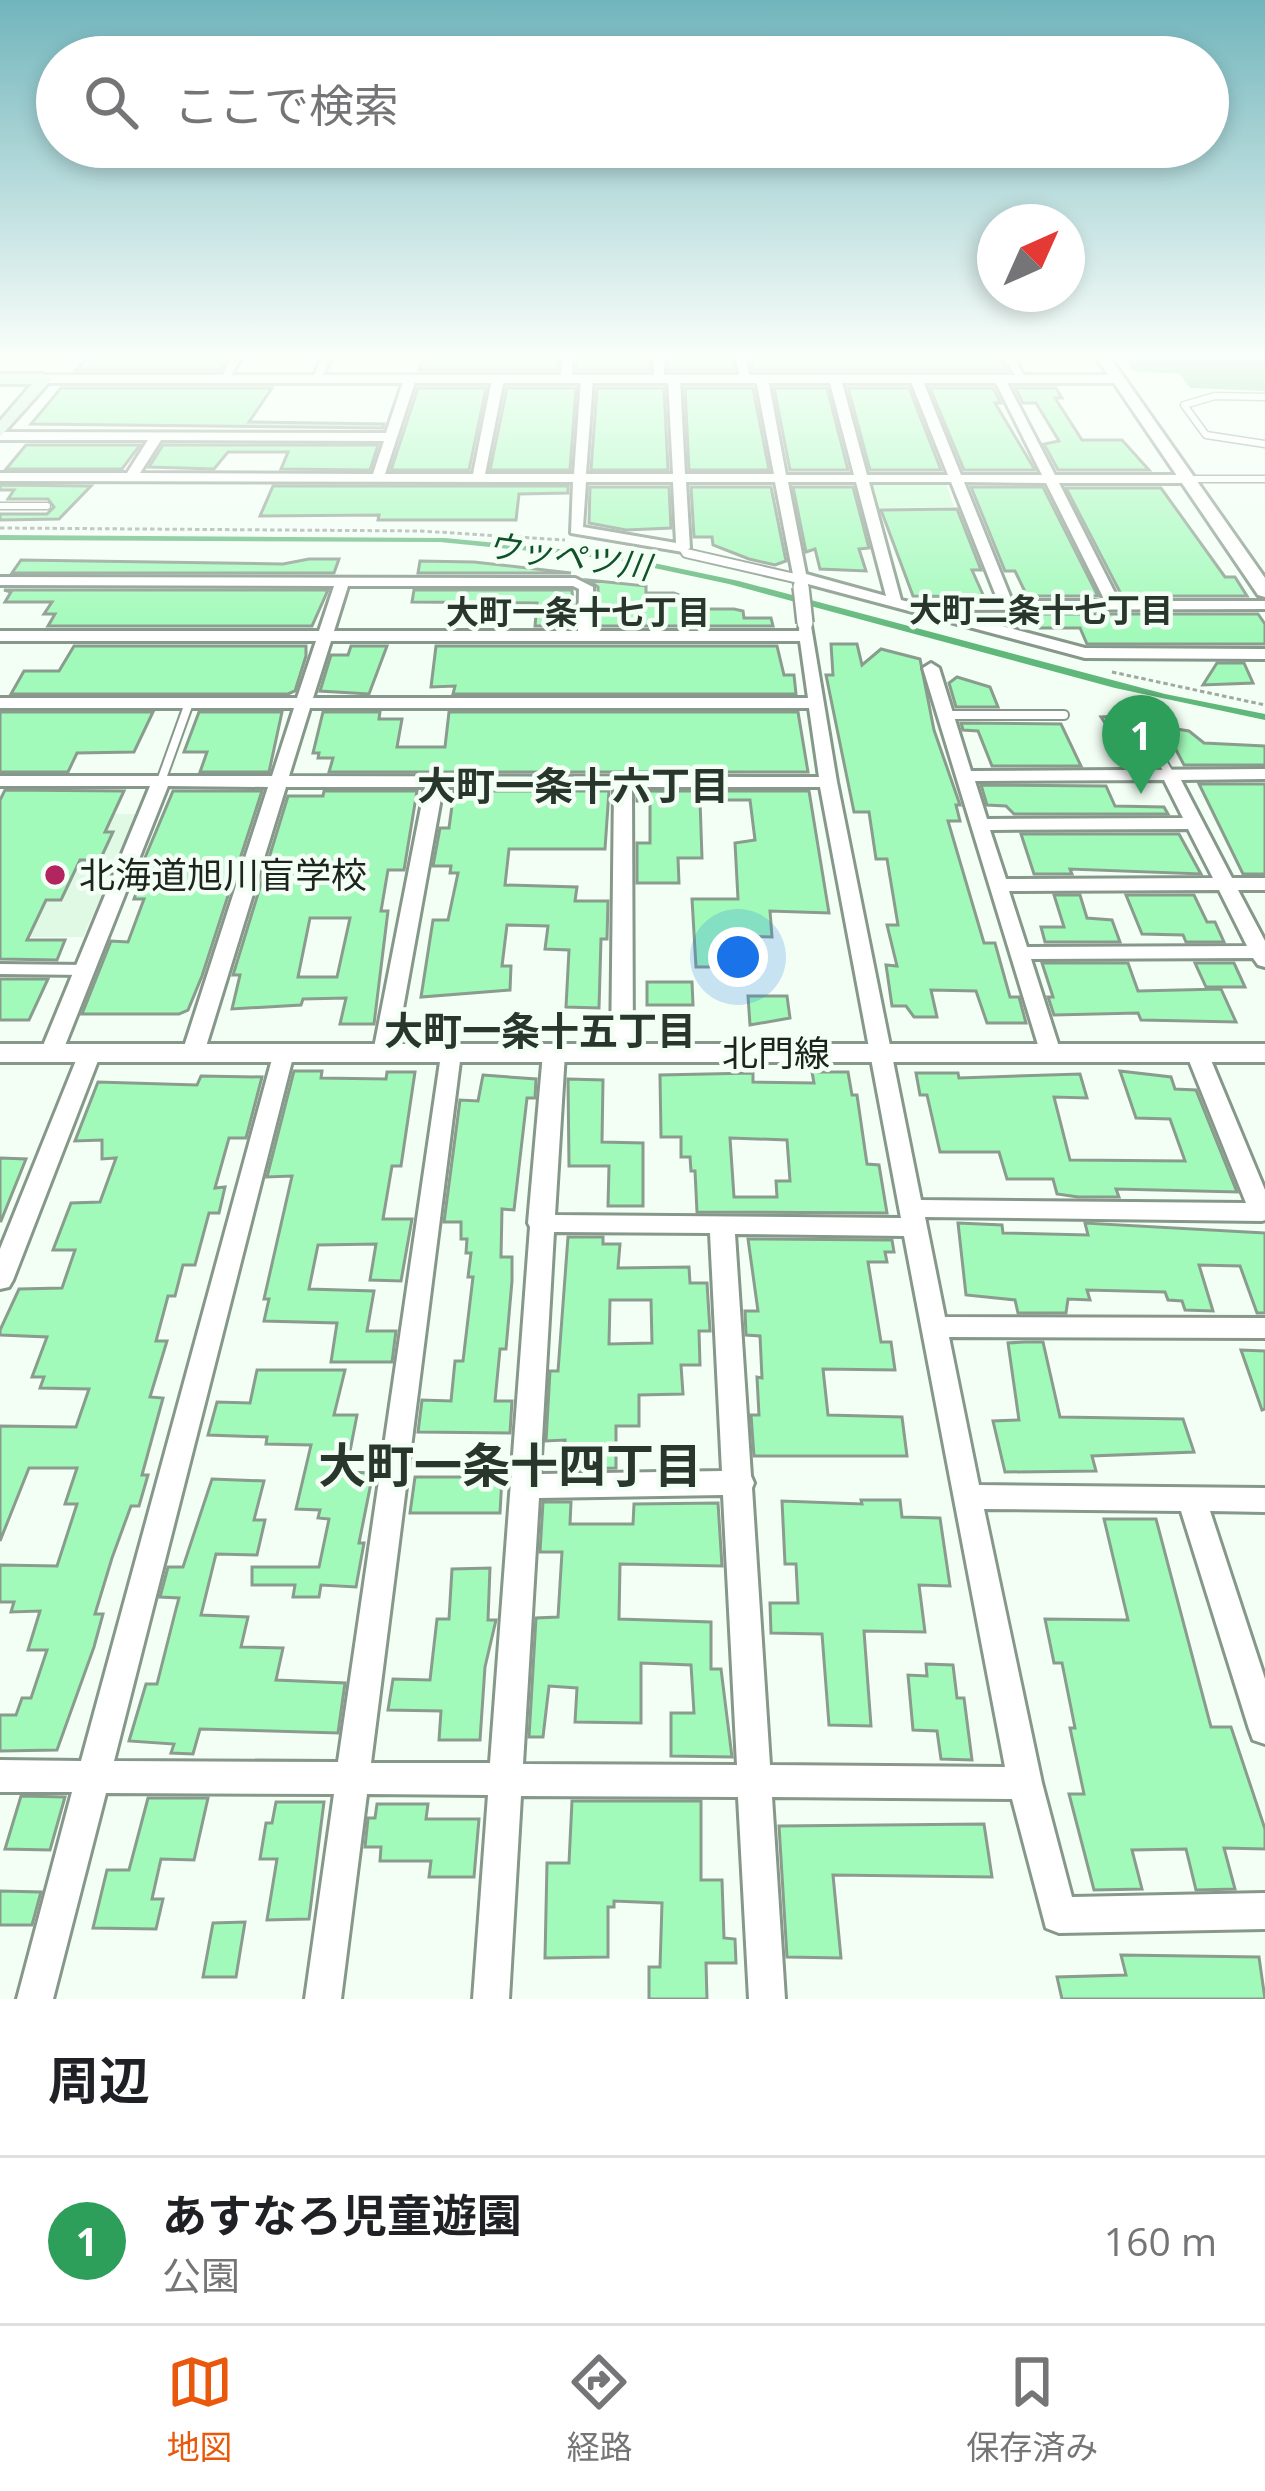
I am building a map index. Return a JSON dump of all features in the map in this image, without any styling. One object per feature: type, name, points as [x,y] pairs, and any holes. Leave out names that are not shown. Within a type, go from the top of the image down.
[{"type":"street","points":[[131,477],[149,449]]},
{"type":"street","points":[[378,477],[387,449]]},
{"type":"street","points":[[478,479],[482,449]]},
{"type":"street","points":[[581,449],[576,530],[683,548],[674,449]]},
{"type":"street","points":[[771,449],[800,581],[814,703],[967,1497],[1024,1783],[1059,1915],[1265,1911]]},
{"type":"street","points":[[855,449],[902,604]]},
{"type":"street","points":[[944,449],[1007,605]]},
{"type":"street","points":[[1034,449],[1114,605]]},
{"type":"street","points":[[1168,449],[1265,591]]},
{"type":"street","points":[[0,477],[1189,479]]},
{"type":"street","points":[[0,581],[575,582],[586,587],[586,635]]},
{"type":"street","points":[[800,581],[1085,653],[1265,654]]},
{"type":"street","points":[[193,1053],[343,582]]},
{"type":"street","points":[[902,604],[1265,605]]},
{"type":"street","points":[[0,635],[586,635],[804,630]]},
{"type":"street","points":[[931,668],[1050,1053]]},
{"type":"street","points":[[0,703],[814,703]]},
{"type":"street","points":[[965,776],[1265,774]]},
{"type":"street","points":[[1019,953],[1263,957],[1171,775]]},
{"type":"street","points":[[0,781],[829,782]]},
{"type":"street","points":[[51,1053],[161,781]]},
{"type":"street","points":[[384,1053],[435,781]]},
{"type":"street","points":[[622,1054],[623,781]]},
{"type":"street","points":[[980,825],[1195,823]]},
{"type":"street","points":[[999,885],[1265,884]]},
{"type":"street","name":"北門線","points":[[0,1053],[1265,1053]]},
{"type":"street","points":[[0,1280],[90,1053]]},
{"type":"street","points":[[35,1999],[283,1053]]},
{"type":"street","points":[[323,1999],[450,1053]]},
{"type":"street","points":[[490,1999],[554,1053]]},
{"type":"street","points":[[541,1223],[722,1225],[1262,1212],[1198,1053]]},
{"type":"street","points":[[722,1225],[766,1999]]},
{"type":"street","points":[[935,1328],[1265,1328]]},
{"type":"street","points":[[526,1486],[740,1483]]},
{"type":"street","points":[[967,1497],[1265,1500]]},
{"type":"street","points":[[1192,1501],[1265,1729]]},
{"type":"street","points":[[0,1776],[1024,1783]]},
{"type":"lane","points":[[1189,479],[1265,479]]},
{"type":"lane","points":[[0,506],[47,506]]},
{"type":"lane","points":[[683,548],[800,581]]},
{"type":"lane","points":[[161,781],[189,703]]},
{"type":"lane","points":[[946,715],[1064,715]]},
{"type":"lane","points":[[1140,723],[1171,775]]},
{"type":"lane","points":[[0,969],[86,970]]},
{"type":"path","points":[[0,528],[421,531],[580,542]]},
{"type":"path","points":[[1110,671],[1265,705]]},
{"type":"shaded area","points":[[872,483],[946,483],[954,507],[879,508]]},
{"type":"shaded area","points":[[0,535],[445,538],[611,554],[739,581],[1165,694],[1265,714],[1265,720],[1115,688],[729,584],[612,559],[440,542],[0,540]]},
{"type":"shaded area","name":"北海道旭川盲学校","points":[[0,813],[138,814],[83,937],[0,937]]},
{"type":"building","points":[[22,449],[137,449],[122,469],[6,469]]},
{"type":"building","points":[[160,449],[377,449],[370,470],[281,469],[288,452],[228,452],[214,469],[149,467]]},
{"type":"building","points":[[398,449],[473,449],[469,470],[391,470]]},
{"type":"building","points":[[494,449],[572,449],[570,470],[490,470]]},
{"type":"building","points":[[593,449],[667,449],[668,470],[591,470]]},
{"type":"building","points":[[688,449],[765,449],[769,470],[689,470]]},
{"type":"building","points":[[786,449],[843,449],[848,470],[790,470]]},
{"type":"building","points":[[864,449],[933,449],[941,470],[870,470]]},
{"type":"building","points":[[955,449],[1023,449],[1035,470],[964,470]]},
{"type":"building","points":[[1047,449],[1130,449],[1149,470],[1058,470]]},
{"type":"building","points":[[0,485],[91,486],[59,519],[0,520],[0,514],[47,514],[54,507],[48,499],[8,499],[14,490],[0,490]]},
{"type":"building","points":[[273,486],[568,486],[568,493],[519,494],[516,520],[260,516]]},
{"type":"building","points":[[590,487],[669,487],[671,528],[626,530],[589,523]]},
{"type":"building","points":[[691,487],[771,487],[786,561],[775,565],[749,559],[713,545],[712,537],[694,537]]},
{"type":"building","points":[[793,487],[853,487],[869,548],[859,549],[866,571],[820,569],[815,549],[806,552]]},
{"type":"building","points":[[971,487],[1043,487],[1098,596],[1027,596],[1015,571],[1005,571]]},
{"type":"building","points":[[1066,488],[1161,488],[1225,577],[1235,577],[1247,596],[1122,596]]},
{"type":"building","points":[[957,509],[981,570],[972,570],[984,597],[913,596],[881,510]]},
{"type":"building","points":[[339,559],[334,573],[12,573],[21,560],[283,564]]},
{"type":"building","points":[[420,561],[474,562],[571,573],[418,573]]},
{"type":"building","points":[[588,580],[646,586],[646,593],[674,593],[687,598],[687,604],[701,604],[701,609],[734,609],[743,611],[744,618],[771,618],[773,626],[598,626],[598,587]]},
{"type":"building","points":[[4,590],[328,590],[312,626],[48,626],[55,614],[44,614],[52,602],[5,602],[11,592]]},
{"type":"building","points":[[414,590],[572,590],[574,626],[535,626],[537,603],[412,602]]},
{"type":"building","points":[[1035,614],[1258,614],[1265,624],[1265,644],[1087,644],[1080,628],[1040,628]]},
{"type":"building","points":[[831,644],[857,644],[862,665],[881,649],[920,659],[934,730],[960,805],[956,805],[960,821],[948,821],[984,943],[995,943],[1010,997],[1019,997],[1026,1023],[987,1023],[976,991],[931,990],[937,1017],[914,1017],[906,1006],[892,1006],[886,965],[897,966],[887,925],[898,925],[887,859],[876,859],[869,812],[854,812],[826,675],[833,675]]},
{"type":"building","points":[[74,646],[306,646],[306,656],[295,691],[288,694],[11,694],[24,671],[59,671]]},
{"type":"building","points":[[351,646],[387,646],[369,694],[320,691],[331,655],[348,655]]},
{"type":"building","points":[[436,646],[777,646],[784,675],[794,675],[796,694],[453,694],[455,686],[431,687]]},
{"type":"building","points":[[1217,663],[1244,663],[1253,683],[1203,685]]},
{"type":"building","points":[[957,677],[990,687],[998,707],[956,707],[949,683]]},
{"type":"building","points":[[0,712],[153,712],[134,752],[77,753],[68,772],[0,772]]},
{"type":"building","points":[[199,712],[282,712],[269,772],[200,772],[207,752],[184,752]]},
{"type":"building","points":[[323,712],[380,712],[379,719],[402,719],[397,747],[445,747],[449,712],[798,712],[808,772],[329,772],[333,758],[318,758],[319,753],[313,753]]},
{"type":"building","points":[[1126,716],[1151,758],[1143,762],[1130,762],[1101,717]]},
{"type":"building","points":[[961,723],[1061,724],[1081,766],[992,766],[978,731],[963,730]]},
{"type":"building","points":[[1151,725],[1189,731],[1204,743],[1265,746],[1265,765],[1184,765],[1174,746],[1166,751]]},
{"type":"building","points":[[1199,784],[1265,784],[1265,874],[1243,874]]},
{"type":"building","points":[[981,785],[1106,786],[1115,806],[1164,807],[1168,814],[1014,814],[1006,806],[987,805]]},
{"type":"building","name":"北海道旭川盲学校","points":[[5,790],[124,791],[105,832],[113,832],[100,860],[80,860],[61,900],[46,900],[27,940],[65,940],[57,960],[0,959],[0,800]]},
{"type":"building","points":[[173,791],[262,791],[202,976],[188,1010],[179,1014],[82,1014],[111,941],[128,942],[144,899],[134,899],[149,860],[144,860]]},
{"type":"building","points":[[324,791],[417,791],[404,870],[388,870],[381,911],[388,911],[374,1024],[340,1024],[346,998],[232,1009],[240,975],[233,975],[288,796],[323,796]],"holes":[[[310,918],[350,918],[337,977],[298,977]]]},
{"type":"building","points":[[454,791],[609,791],[605,849],[509,849],[505,885],[577,887],[575,901],[608,901],[607,939],[601,939],[599,1008],[566,1007],[569,950],[545,949],[548,926],[507,925],[502,966],[511,966],[510,990],[421,997],[433,920],[448,920],[458,873],[450,873],[451,866],[433,866],[440,828],[449,828]]},
{"type":"building","points":[[637,791],[809,791],[829,913],[770,911],[772,937],[727,936],[729,967],[696,967],[692,899],[738,899],[735,843],[755,840],[750,800],[700,800],[702,858],[678,858],[679,883],[637,883],[637,843],[650,843],[650,801],[637,801]]},
{"type":"building","points":[[1021,834],[1179,834],[1201,874],[1070,869],[1072,874],[1034,874]]},
{"type":"building","points":[[1054,895],[1080,895],[1087,918],[1112,920],[1120,942],[1045,942],[1041,927],[1064,927]]},
{"type":"building","points":[[1126,895],[1194,895],[1224,942],[1186,942],[1183,935],[1142,934]]},
{"type":"building","points":[[1042,963],[1128,963],[1138,991],[1221,989],[1236,1022],[1141,1020],[1138,1013],[1054,1015]]},
{"type":"building","points":[[1195,963],[1234,963],[1245,987],[1206,987]]},
{"type":"building","points":[[0,979],[48,979],[29,1020],[0,1020]]},
{"type":"building","points":[[647,982],[692,982],[693,1005],[647,1005]]},
{"type":"building","points":[[748,996],[787,996],[790,1018],[750,1025]]},
{"type":"building","points":[[294,1071],[322,1071],[321,1078],[386,1079],[387,1072],[415,1072],[401,1166],[392,1166],[383,1219],[412,1219],[401,1281],[370,1280],[376,1244],[318,1245],[309,1289],[374,1291],[367,1331],[396,1331],[392,1362],[331,1362],[337,1323],[264,1321],[269,1299],[264,1299],[292,1176],[267,1177]]},
{"type":"building","points":[[1120,1071],[1171,1077],[1175,1089],[1196,1090],[1237,1192],[1116,1189],[1119,1197],[1078,1197],[1057,1194],[1053,1179],[1007,1179],[999,1152],[940,1152],[927,1095],[920,1095],[916,1073],[958,1073],[959,1078],[1080,1074],[1087,1098],[1054,1097],[1070,1160],[1185,1161],[1170,1119],[1136,1118]]},
{"type":"building","points":[[812,1072],[848,1072],[852,1095],[857,1095],[867,1164],[879,1165],[887,1213],[697,1212],[695,1171],[691,1171],[690,1157],[681,1157],[681,1137],[661,1137],[660,1075],[753,1073],[753,1082],[814,1083]],"holes":[[[730,1138],[787,1140],[790,1181],[776,1181],[777,1197],[734,1197]]]},
{"type":"building","points":[[483,1075],[536,1079],[535,1098],[527,1098],[514,1210],[502,1209],[501,1257],[512,1257],[512,1281],[495,1401],[512,1401],[510,1433],[418,1432],[422,1400],[451,1401],[455,1361],[463,1361],[473,1277],[468,1277],[471,1253],[466,1253],[467,1239],[461,1239],[461,1222],[444,1222],[460,1100],[478,1101]]},
{"type":"building","points":[[201,1076],[262,1077],[246,1138],[229,1138],[215,1188],[225,1187],[219,1213],[209,1213],[195,1265],[183,1265],[175,1296],[168,1296],[156,1341],[167,1341],[150,1397],[163,1398],[142,1475],[148,1475],[139,1506],[131,1506],[112,1558],[95,1614],[103,1614],[94,1647],[57,1750],[0,1751],[0,1715],[16,1715],[22,1698],[31,1698],[47,1650],[28,1650],[40,1611],[11,1612],[14,1602],[0,1602],[0,1565],[57,1566],[77,1504],[65,1504],[77,1468],[29,1468],[0,1541],[0,1426],[76,1427],[89,1389],[40,1388],[44,1377],[32,1377],[47,1337],[0,1335],[0,1330],[19,1289],[62,1288],[75,1250],[53,1250],[71,1203],[100,1202],[116,1158],[102,1159],[102,1140],[75,1141],[98,1082],[197,1085]]},
{"type":"building","points":[[568,1079],[603,1080],[602,1142],[643,1143],[643,1206],[608,1206],[609,1166],[569,1166]]},
{"type":"building","points":[[0,1158],[26,1159],[1,1221],[0,1221]]},
{"type":"building","points":[[958,1223],[1002,1225],[1003,1233],[1088,1235],[1085,1223],[1265,1233],[1265,1313],[1257,1313],[1240,1266],[1199,1265],[1213,1311],[1185,1310],[1182,1301],[1168,1300],[1165,1292],[1087,1290],[1090,1300],[1068,1299],[1066,1313],[1018,1313],[1015,1300],[966,1295]]},
{"type":"building","points":[[568,1237],[603,1237],[603,1244],[620,1244],[618,1268],[689,1267],[690,1283],[707,1283],[710,1331],[699,1331],[700,1365],[681,1365],[683,1394],[639,1395],[639,1426],[616,1426],[616,1468],[578,1469],[578,1455],[565,1455],[565,1440],[546,1441],[550,1371],[558,1371]],"holes":[[[610,1300],[651,1300],[652,1343],[609,1344]]]},
{"type":"building","points":[[748,1239],[892,1240],[894,1252],[885,1252],[887,1262],[868,1262],[881,1342],[891,1342],[895,1370],[823,1369],[828,1415],[902,1417],[907,1456],[754,1456],[751,1415],[759,1415],[757,1377],[762,1378],[760,1336],[746,1335],[745,1311],[758,1311]]},
{"type":"building","points":[[1043,1342],[1060,1417],[1183,1419],[1194,1452],[1092,1456],[1096,1471],[1005,1472],[993,1421],[1019,1420],[1008,1343]]},
{"type":"building","points":[[1241,1350],[1265,1351],[1265,1409],[1262,1410]]},
{"type":"building","points":[[257,1370],[345,1370],[334,1415],[357,1415],[346,1472],[373,1473],[356,1587],[321,1585],[319,1597],[293,1597],[295,1585],[252,1585],[252,1567],[319,1567],[329,1519],[318,1518],[320,1510],[296,1509],[311,1445],[266,1444],[267,1437],[208,1435],[217,1402],[250,1403]]},
{"type":"building","points":[[415,1477],[502,1477],[500,1513],[410,1513]]},
{"type":"building","points":[[212,1479],[264,1481],[254,1520],[265,1520],[257,1555],[216,1554],[201,1615],[248,1617],[241,1647],[283,1648],[276,1680],[345,1683],[338,1733],[200,1729],[193,1754],[171,1753],[174,1744],[129,1741],[146,1684],[157,1684],[179,1598],[160,1597],[168,1567],[183,1567]]},
{"type":"building","points":[[861,1500],[900,1500],[902,1517],[940,1518],[950,1586],[919,1585],[925,1632],[864,1631],[871,1726],[829,1725],[822,1634],[771,1633],[770,1603],[798,1603],[796,1564],[785,1564],[782,1501],[862,1504]]},
{"type":"building","points":[[543,1502],[571,1502],[570,1524],[633,1524],[634,1504],[718,1503],[722,1566],[620,1564],[619,1619],[711,1622],[711,1669],[721,1669],[732,1757],[671,1756],[671,1713],[694,1713],[691,1665],[641,1663],[641,1723],[575,1722],[577,1688],[549,1686],[543,1737],[529,1737],[536,1618],[558,1617],[562,1552],[540,1552]]},
{"type":"building","points":[[1104,1519],[1156,1519],[1211,1727],[1231,1727],[1265,1829],[1265,1849],[1224,1848],[1235,1889],[1196,1890],[1186,1849],[1132,1850],[1142,1889],[1094,1890],[1069,1794],[1084,1794],[1070,1728],[1075,1728],[1062,1663],[1054,1663],[1045,1619],[1128,1620]]},
{"type":"building","points":[[490,1568],[488,1620],[496,1620],[485,1667],[480,1740],[439,1740],[441,1711],[388,1710],[393,1679],[430,1680],[437,1619],[449,1619],[452,1569]]},
{"type":"building","points":[[926,1664],[953,1665],[957,1698],[964,1698],[972,1760],[941,1759],[937,1731],[913,1730],[908,1675],[927,1676]]},
{"type":"building","points":[[21,1796],[65,1797],[50,1850],[5,1849]]},
{"type":"building","points":[[148,1798],[208,1798],[194,1860],[161,1859],[152,1899],[163,1899],[156,1929],[93,1928],[107,1870],[129,1870]]},
{"type":"building","points":[[572,1801],[701,1801],[701,1880],[722,1880],[724,1938],[735,1939],[736,1963],[706,1963],[707,1999],[649,1999],[649,1967],[660,1967],[662,1903],[614,1901],[614,1907],[608,1907],[608,1957],[545,1958],[547,1863],[569,1863]]},
{"type":"building","points":[[276,1802],[324,1802],[309,1919],[267,1920],[277,1859],[260,1859],[266,1823],[272,1823]]},
{"type":"building","points":[[377,1804],[428,1804],[426,1819],[479,1819],[474,1877],[429,1877],[431,1861],[380,1861],[381,1847],[365,1847],[368,1818],[375,1818]]},
{"type":"building","points":[[984,1824],[992,1877],[833,1875],[841,1958],[787,1957],[779,1826]]},
{"type":"building","points":[[0,1891],[41,1892],[32,1925],[0,1925]]},
{"type":"building","points":[[245,1922],[236,1977],[203,1977],[213,1923]]},
{"type":"building","points":[[1121,1955],[1259,1957],[1265,1999],[1062,1999],[1057,1977],[1126,1975]]},
{"type":"place","name":"あすなろ児童遊園","points":[[1141,794]]},
{"type":"place","name":"北海道旭川盲学校","points":[[55,875]]},
{"type":"district","name":"大町二条十七丁目","points":[[1041,610]]},
{"type":"district","name":"大町一条十七丁目","points":[[578,612]]},
{"type":"district","name":"大町一条十六丁目","points":[[573,786]]},
{"type":"district","name":"大町一条十五丁目","points":[[540,1031]]},
{"type":"district","name":"大町一条十四丁目","points":[[510,1466]]},
{"type":"water label","name":"ウッペツ川","points":[[569,556]]}]
